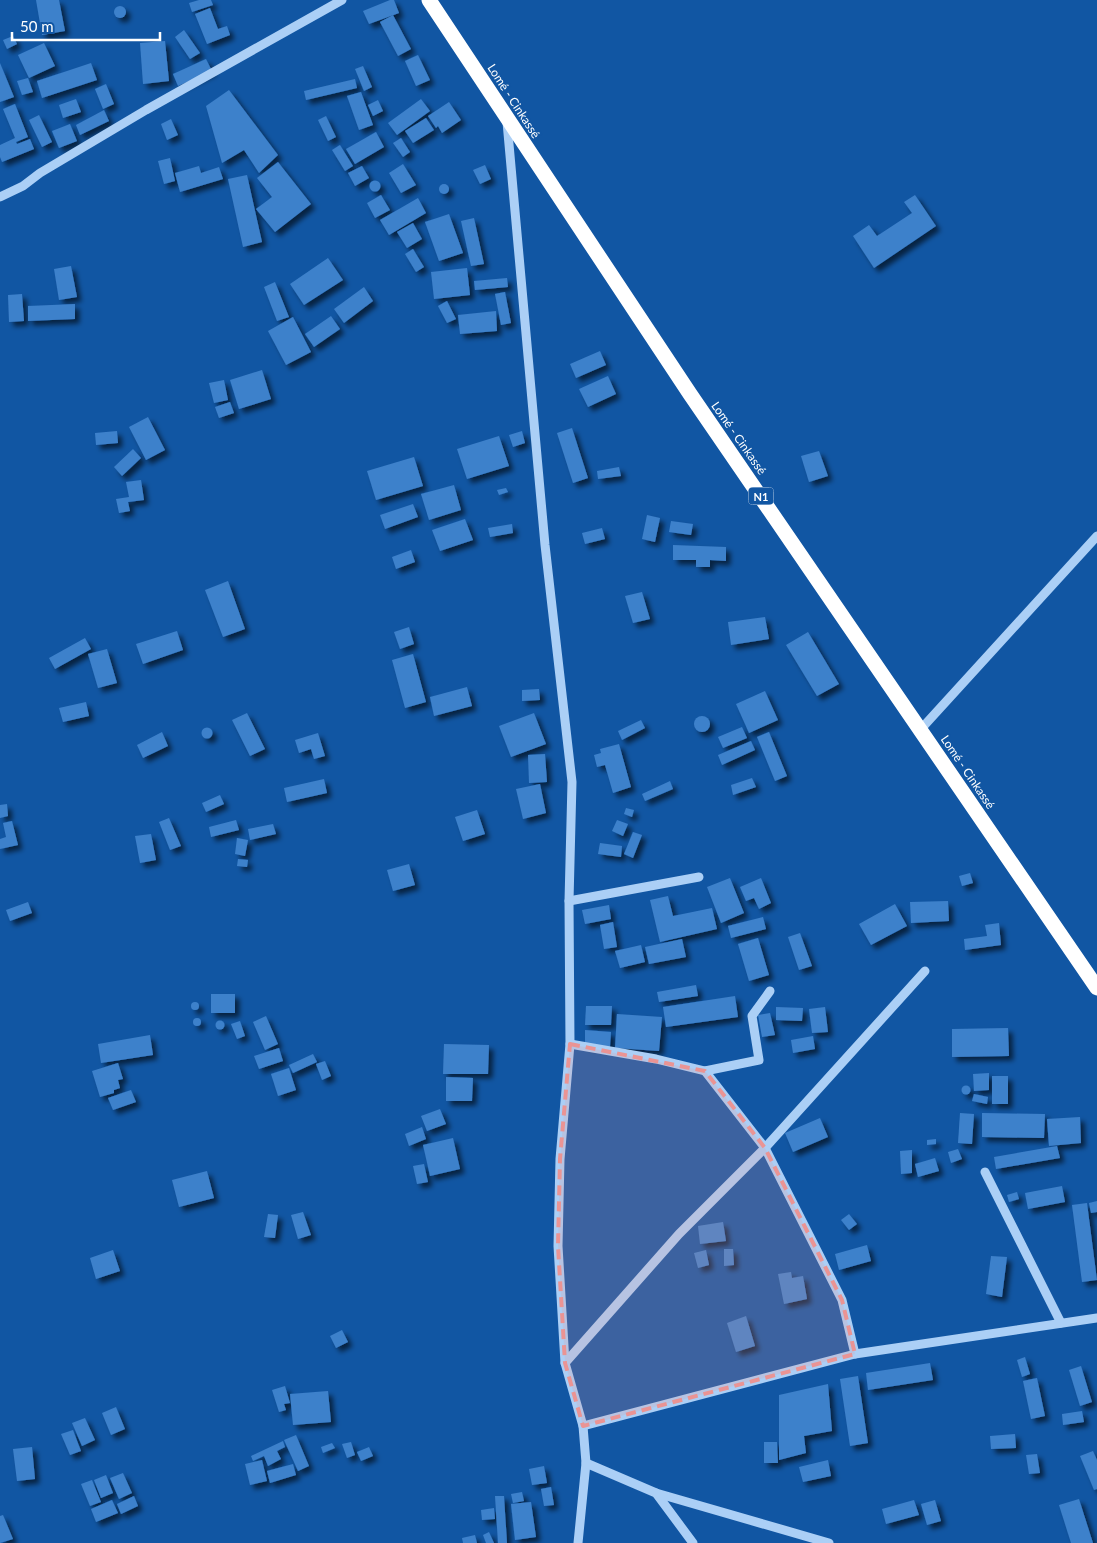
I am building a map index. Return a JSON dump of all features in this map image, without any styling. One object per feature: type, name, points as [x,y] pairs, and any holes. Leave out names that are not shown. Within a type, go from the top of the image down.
[{"type":"highway","name":"Lomé - Cinkassé","points":[[429,0],[690,394],[1097,988]]},
{"type":"street","points":[[0,197],[23,186],[40,173],[146,110],[342,0]]},
{"type":"street","points":[[506,117],[544,535],[572,782],[569,901],[570,1044],[560,1159],[558,1246],[565,1363],[583,1426],[586,1464],[578,1543]]},
{"type":"street","points":[[921,729],[1097,536]]},
{"type":"street","points":[[569,901],[699,877]]},
{"type":"street","points":[[565,1363],[679,1234],[765,1148],[925,971]]},
{"type":"street","points":[[570,1044],[656,1059],[705,1071],[759,1060],[752,1016],[770,991]]},
{"type":"street","points":[[705,1071],[765,1148],[842,1300],[855,1354]]},
{"type":"street","points":[[985,1172],[1061,1323]]},
{"type":"street","points":[[583,1426],[855,1354],[1097,1318]]},
{"type":"street","points":[[586,1464],[656,1493],[830,1543]]},
{"type":"street","points":[[656,1493],[693,1543]]},
{"type":"highlighted area","points":[[570,1044],[705,1071],[765,1148],[842,1300],[855,1354],[583,1426],[565,1363],[558,1246],[560,1159]]},
{"type":"building","points":[[36,0],[59,0],[65,31],[42,35]]},
{"type":"building","points":[[199,0],[211,0],[213,5],[192,12],[189,3]]},
{"type":"building","points":[[394,0],[399,13],[369,24],[363,11]]},
{"type":"building","points":[[118,6],[122,6],[126,12],[122,18],[118,18],[114,14],[114,10]]},
{"type":"building","points":[[210,8],[218,29],[227,26],[230,35],[207,44],[195,14]]},
{"type":"building","points":[[393,15],[411,49],[398,56],[380,22]]},
{"type":"building","points":[[184,30],[200,53],[190,59],[175,37]]},
{"type":"building","points":[[13,36],[17,44],[7,49],[3,40]]},
{"type":"building","points":[[165,41],[169,81],[143,84],[140,43]]},
{"type":"building","points":[[44,43],[55,66],[29,78],[18,55]]},
{"type":"building","points":[[418,55],[430,80],[416,86],[405,61]]},
{"type":"building","points":[[206,59],[212,71],[178,86],[173,74]]},
{"type":"building","points":[[0,63],[14,97],[0,102]]},
{"type":"building","points":[[91,63],[97,80],[42,98],[37,81]]},
{"type":"building","points":[[363,66],[372,87],[364,91],[355,69]]},
{"type":"building","points":[[28,78],[33,92],[22,95],[17,81]]},
{"type":"building","points":[[355,79],[357,88],[306,100],[304,91]]},
{"type":"building","points":[[106,84],[114,104],[103,109],[95,89]]},
{"type":"building","points":[[229,90],[278,155],[259,173],[244,150],[222,163],[206,106]]},
{"type":"building","points":[[361,92],[373,125],[359,130],[347,96]]},
{"type":"building","points":[[76,99],[81,112],[63,118],[59,105]]},
{"type":"building","points":[[421,99],[430,111],[397,135],[388,123]]},
{"type":"building","points":[[378,100],[383,111],[373,116],[368,105]]},
{"type":"building","points":[[449,102],[461,120],[442,133],[428,116]]},
{"type":"building","points":[[15,104],[28,137],[16,142],[17,144],[30,139],[34,149],[2,162],[0,145],[15,138],[3,109]]},
{"type":"building","points":[[104,110],[109,121],[80,135],[76,125]]},
{"type":"building","points":[[39,115],[52,142],[42,147],[29,120]]},
{"type":"building","points":[[326,116],[336,137],[328,141],[318,120]]},
{"type":"building","points":[[426,118],[434,130],[413,143],[405,131]]},
{"type":"building","points":[[171,119],[178,135],[167,140],[161,124]]},
{"type":"building","points":[[70,124],[77,141],[59,148],[52,131]]},
{"type":"building","points":[[376,132],[384,147],[355,164],[346,149]]},
{"type":"building","points":[[401,138],[410,152],[403,157],[393,143]]},
{"type":"building","points":[[340,145],[353,166],[345,171],[332,150]]},
{"type":"building","points":[[170,158],[175,181],[164,184],[158,161]]},
{"type":"building","points":[[278,162],[311,204],[275,232],[256,209],[272,197],[257,178]]},
{"type":"building","points":[[403,164],[416,185],[401,193],[389,173]]},
{"type":"building","points":[[485,165],[491,179],[480,184],[473,170]]},
{"type":"building","points":[[199,166],[201,173],[219,167],[223,179],[180,192],[175,173]]},
{"type":"building","points":[[362,166],[369,178],[355,186],[348,173]]},
{"type":"building","points":[[247,175],[262,242],[243,247],[228,179]]},
{"type":"building","points":[[373,181],[377,181],[380,186],[379,190],[373,191],[370,188],[370,184]]},
{"type":"building","points":[[444,184],[449,189],[444,194],[439,189]]},
{"type":"building","points":[[381,195],[390,210],[375,218],[367,203]]},
{"type":"building","points":[[915,195],[936,226],[874,268],[853,236],[869,225],[877,236],[912,213],[904,202]]},
{"type":"building","points":[[418,198],[426,213],[389,235],[380,220]]},
{"type":"building","points":[[449,214],[463,253],[439,261],[425,222]]},
{"type":"building","points":[[474,218],[484,264],[471,266],[461,221]]},
{"type":"building","points":[[413,223],[422,239],[407,248],[397,232]]},
{"type":"building","points":[[413,249],[424,267],[416,272],[405,254]]},
{"type":"building","points":[[328,258],[343,280],[304,305],[290,284]]},
{"type":"building","points":[[71,266],[77,297],[59,300],[54,269]]},
{"type":"building","points":[[467,268],[470,295],[434,299],[431,272]]},
{"type":"building","points":[[507,278],[508,287],[475,290],[474,281]]},
{"type":"building","points":[[275,282],[289,317],[277,321],[264,287]]},
{"type":"building","points":[[364,287],[373,301],[344,323],[334,309]]},
{"type":"building","points":[[505,292],[511,323],[501,325],[495,294]]},
{"type":"building","points":[[22,294],[24,321],[9,322],[8,295]]},
{"type":"building","points":[[447,301],[456,319],[447,323],[438,306]]},
{"type":"building","points":[[75,304],[75,319],[28,321],[28,306]]},
{"type":"building","points":[[496,311],[497,331],[460,334],[458,315]]},
{"type":"building","points":[[331,316],[340,329],[314,347],[305,334]]},
{"type":"building","points":[[293,317],[311,352],[286,365],[268,331]]},
{"type":"building","points":[[600,351],[606,365],[576,378],[570,364]]},
{"type":"building","points":[[262,370],[271,399],[239,409],[230,380]]},
{"type":"building","points":[[608,376],[616,394],[588,407],[579,389]]},
{"type":"building","points":[[224,380],[228,400],[214,403],[209,383]]},
{"type":"building","points":[[230,402],[234,413],[219,418],[215,407]]},
{"type":"building","points":[[148,417],[165,450],[146,460],[129,427]]},
{"type":"building","points":[[572,428],[588,478],[573,483],[557,433]]},
{"type":"building","points":[[117,431],[118,443],[96,445],[95,433]]},
{"type":"building","points":[[522,431],[525,443],[513,447],[509,435]]},
{"type":"building","points":[[499,436],[509,466],[467,479],[457,449]]},
{"type":"building","points":[[133,449],[141,458],[122,476],[114,467]]},
{"type":"building","points":[[819,451],[828,476],[809,482],[801,456]]},
{"type":"building","points":[[414,457],[423,486],[376,500],[367,471]]},
{"type":"building","points":[[619,467],[621,476],[598,479],[597,471]]},
{"type":"building","points":[[141,480],[144,500],[128,502],[130,511],[119,513],[116,499],[129,497],[126,482]]},
{"type":"building","points":[[454,485],[461,510],[429,520],[421,494]]},
{"type":"building","points":[[506,488],[508,492],[499,495],[497,490]]},
{"type":"building","points":[[413,504],[418,517],[385,529],[380,515]]},
{"type":"building","points":[[647,515],[660,518],[655,542],[642,539]]},
{"type":"building","points":[[465,519],[473,540],[440,551],[432,530]]},
{"type":"building","points":[[671,521],[693,524],[691,535],[669,532]]},
{"type":"building","points":[[512,524],[513,533],[490,537],[488,528]]},
{"type":"building","points":[[602,528],[605,539],[585,544],[582,533]]},
{"type":"building","points":[[673,545],[726,547],[726,561],[710,560],[710,567],[696,567],[696,560],[673,560]]},
{"type":"building","points":[[411,550],[415,562],[396,569],[392,557]]},
{"type":"building","points":[[228,581],[245,629],[223,637],[205,590]]},
{"type":"building","points":[[642,592],[650,619],[633,623],[625,596]]},
{"type":"building","points":[[765,617],[769,639],[731,645],[728,622]]},
{"type":"building","points":[[409,627],[414,644],[400,649],[394,632]]},
{"type":"building","points":[[177,631],[183,650],[143,664],[136,644]]},
{"type":"building","points":[[808,632],[839,684],[817,696],[786,645]]},
{"type":"building","points":[[85,638],[91,649],[55,669],[49,658]]},
{"type":"building","points":[[107,649],[117,683],[98,688],[88,654]]},
{"type":"building","points":[[413,654],[426,702],[405,708],[392,660]]},
{"type":"building","points":[[467,687],[472,706],[434,716],[430,697]]},
{"type":"building","points":[[539,689],[540,700],[522,701],[522,690]]},
{"type":"building","points":[[765,691],[778,720],[749,733],[736,704]]},
{"type":"building","points":[[86,702],[89,716],[63,722],[59,708]]},
{"type":"building","points":[[247,713],[265,749],[250,756],[232,720]]},
{"type":"building","points":[[534,713],[546,744],[511,757],[499,726]]},
{"type":"building","points":[[702,716],[710,724],[702,732],[694,724]]},
{"type":"building","points":[[641,720],[645,728],[622,740],[618,731]]},
{"type":"building","points":[[207,727],[213,733],[207,739],[201,733]]},
{"type":"building","points":[[742,727],[747,738],[723,748],[718,737]]},
{"type":"building","points":[[162,732],[168,746],[143,758],[137,745]]},
{"type":"building","points":[[769,732],[787,776],[775,781],[757,737]]},
{"type":"building","points":[[318,733],[325,756],[314,759],[311,749],[299,753],[295,740]]},
{"type":"building","points":[[751,741],[755,750],[722,765],[718,755]]},
{"type":"building","points":[[619,744],[631,787],[613,793],[605,765],[597,767],[594,755],[601,753],[600,749]]},
{"type":"building","points":[[545,754],[547,782],[529,783],[528,755]]},
{"type":"building","points":[[752,778],[756,787],[733,795],[731,785]]},
{"type":"building","points":[[324,779],[327,793],[287,802],[284,788]]},
{"type":"building","points":[[670,781],[673,789],[645,801],[642,794]]},
{"type":"building","points":[[540,784],[546,813],[523,819],[516,789]]},
{"type":"building","points":[[220,795],[224,804],[206,812],[202,803]]},
{"type":"building","points":[[7,804],[8,816],[0,818],[0,805]]},
{"type":"building","points":[[626,808],[634,810],[632,817],[624,814]]},
{"type":"building","points":[[477,810],[485,834],[463,841],[455,817]]},
{"type":"building","points":[[169,818],[181,846],[170,850],[159,822]]},
{"type":"building","points":[[236,820],[239,830],[211,837],[209,827]]},
{"type":"building","points":[[617,820],[628,824],[623,836],[612,831]]},
{"type":"building","points":[[12,821],[18,845],[0,849],[0,839],[6,837],[3,823]]},
{"type":"building","points":[[273,824],[276,834],[250,840],[248,829]]},
{"type":"building","points":[[633,832],[642,835],[633,858],[624,854]]},
{"type":"building","points":[[151,834],[156,860],[140,863],[135,836]]},
{"type":"building","points":[[237,838],[248,840],[245,856],[235,854]]},
{"type":"building","points":[[600,843],[622,846],[621,857],[598,854]]},
{"type":"building","points":[[238,859],[248,860],[247,867],[237,866]]},
{"type":"building","points":[[409,864],[415,885],[393,891],[387,870]]},
{"type":"building","points":[[970,873],[973,883],[962,886],[959,876]]},
{"type":"building","points":[[730,878],[744,913],[721,923],[707,887]]},
{"type":"building","points":[[761,878],[771,903],[759,909],[754,898],[746,901],[740,887]]},
{"type":"building","points":[[668,896],[673,916],[712,908],[717,929],[660,942],[650,900]]},
{"type":"building","points":[[948,901],[949,921],[911,923],[910,902]]},
{"type":"building","points":[[28,902],[32,913],[10,921],[6,910]]},
{"type":"building","points":[[895,904],[907,926],[871,945],[859,924]]},
{"type":"building","points":[[609,905],[611,919],[585,924],[582,910]]},
{"type":"building","points":[[763,917],[766,929],[731,938],[728,926]]},
{"type":"building","points":[[613,922],[617,947],[604,949],[600,925]]},
{"type":"building","points":[[999,923],[1001,945],[965,950],[964,939],[987,936],[985,925]]},
{"type":"building","points":[[800,933],[812,966],[799,970],[788,937]]},
{"type":"building","points":[[758,938],[769,975],[749,981],[738,944]]},
{"type":"building","points":[[682,939],[686,957],[649,964],[645,947]]},
{"type":"building","points":[[641,945],[645,962],[620,968],[615,951]]},
{"type":"building","points":[[696,985],[698,996],[659,1002],[657,992]]},
{"type":"building","points":[[211,994],[235,994],[235,1013],[211,1013]]},
{"type":"building","points":[[735,996],[738,1017],[666,1027],[663,1007]]},
{"type":"building","points":[[195,1002],[199,1006],[195,1010],[191,1006]]},
{"type":"building","points":[[586,1006],[612,1006],[611,1025],[585,1025]]},
{"type":"building","points":[[776,1007],[803,1008],[802,1021],[776,1020]]},
{"type":"building","points":[[825,1007],[828,1032],[812,1033],[809,1009]]},
{"type":"building","points":[[770,1013],[775,1035],[762,1037],[758,1015]]},
{"type":"building","points":[[617,1014],[662,1017],[659,1051],[615,1048]]},
{"type":"building","points":[[266,1016],[278,1044],[265,1050],[253,1022]]},
{"type":"building","points":[[197,1018],[201,1022],[197,1026],[193,1022]]},
{"type":"building","points":[[220,1020],[225,1025],[220,1030],[215,1025]]},
{"type":"building","points":[[240,1021],[245,1036],[237,1039],[231,1024]]},
{"type":"building","points":[[1008,1028],[1009,1056],[952,1057],[952,1029]]},
{"type":"building","points":[[585,1030],[611,1032],[610,1047],[585,1045]]},
{"type":"building","points":[[150,1035],[153,1055],[101,1063],[98,1044]]},
{"type":"building","points":[[813,1036],[815,1049],[793,1053],[791,1040]]},
{"type":"building","points":[[444,1044],[489,1045],[488,1074],[443,1074]]},
{"type":"building","points":[[279,1048],[283,1061],[259,1069],[254,1056]]},
{"type":"building","points":[[313,1054],[317,1062],[293,1073],[289,1065]]},
{"type":"building","points":[[325,1061],[331,1076],[322,1080],[316,1064]]},
{"type":"building","points":[[118,1063],[123,1079],[118,1080],[120,1088],[114,1090],[114,1093],[100,1097],[92,1071]]},
{"type":"building","points":[[289,1068],[296,1090],[278,1096],[271,1074]]},
{"type":"building","points":[[989,1073],[989,1090],[974,1091],[973,1074]]},
{"type":"building","points":[[992,1076],[1008,1076],[1008,1104],[992,1104]]},
{"type":"building","points":[[446,1077],[473,1078],[472,1101],[446,1101]]},
{"type":"building","points":[[966,1085],[971,1090],[966,1095],[961,1090]]},
{"type":"building","points":[[131,1090],[136,1102],[113,1110],[108,1098]]},
{"type":"building","points":[[974,1094],[988,1097],[987,1104],[972,1101]]},
{"type":"building","points":[[440,1109],[446,1124],[427,1131],[421,1116]]},
{"type":"building","points":[[960,1113],[974,1114],[972,1144],[958,1143]]},
{"type":"building","points":[[982,1113],[1045,1114],[1044,1138],[982,1137]]},
{"type":"building","points":[[1080,1117],[1081,1143],[1049,1146],[1047,1119]]},
{"type":"building","points":[[820,1118],[828,1137],[793,1152],[785,1133]]},
{"type":"building","points":[[422,1127],[426,1139],[409,1146],[405,1134]]},
{"type":"building","points":[[453,1138],[460,1169],[430,1176],[423,1145]]},
{"type":"building","points":[[936,1139],[936,1144],[927,1145],[927,1140]]},
{"type":"building","points":[[1057,1146],[1060,1158],[996,1169],[994,1157]]},
{"type":"building","points":[[958,1149],[962,1159],[951,1163],[948,1152]]},
{"type":"building","points":[[912,1150],[912,1173],[901,1174],[900,1151]]},
{"type":"building","points":[[935,1158],[939,1171],[918,1177],[915,1164]]},
{"type":"building","points":[[424,1164],[428,1182],[417,1184],[413,1166]]},
{"type":"building","points":[[207,1171],[214,1198],[179,1207],[172,1180]]},
{"type":"building","points":[[1062,1186],[1065,1202],[1028,1209],[1025,1193]]},
{"type":"building","points":[[1017,1192],[1019,1199],[1009,1202],[1007,1195]]},
{"type":"building","points":[[1097,1201],[1097,1212],[1091,1213],[1089,1203]]},
{"type":"building","points":[[1087,1203],[1097,1280],[1082,1282],[1072,1205]]},
{"type":"building","points":[[303,1212],[311,1235],[298,1239],[291,1215]]},
{"type":"building","points":[[268,1214],[278,1215],[275,1238],[264,1237]]},
{"type":"building","points":[[849,1214],[857,1224],[849,1230],[841,1220]]},
{"type":"building","points":[[723,1222],[726,1241],[700,1244],[698,1226]]},
{"type":"building","points":[[867,1245],[871,1261],[839,1270],[835,1254]]},
{"type":"building","points":[[724,1249],[733,1249],[734,1265],[724,1266]]},
{"type":"building","points":[[113,1250],[120,1271],[96,1279],[90,1258]]},
{"type":"building","points":[[706,1250],[709,1265],[698,1268],[694,1253]]},
{"type":"building","points":[[991,1256],[1007,1257],[1002,1297],[986,1294]]},
{"type":"building","points":[[791,1272],[792,1278],[803,1276],[807,1299],[784,1304],[778,1274]]},
{"type":"building","points":[[746,1316],[755,1346],[736,1352],[727,1323]]},
{"type":"building","points":[[342,1330],[348,1342],[336,1348],[330,1336]]},
{"type":"building","points":[[1025,1357],[1030,1374],[1022,1377],[1017,1360]]},
{"type":"building","points":[[930,1363],[933,1380],[868,1390],[866,1373]]},
{"type":"building","points":[[1081,1366],[1092,1402],[1080,1406],[1069,1370]]},
{"type":"building","points":[[858,1376],[868,1443],[850,1446],[840,1379]]},
{"type":"building","points":[[1037,1378],[1045,1416],[1031,1419],[1023,1381]]},
{"type":"building","points":[[828,1384],[832,1431],[804,1436],[806,1453],[779,1460],[779,1395]]},
{"type":"building","points":[[285,1386],[290,1403],[284,1404],[286,1410],[279,1412],[272,1390]]},
{"type":"building","points":[[328,1391],[331,1422],[293,1425],[290,1394]]},
{"type":"building","points":[[116,1407],[125,1429],[111,1435],[102,1413]]},
{"type":"building","points":[[1082,1411],[1084,1422],[1063,1425],[1062,1414]]},
{"type":"building","points":[[85,1418],[95,1440],[82,1446],[72,1423]]},
{"type":"building","points":[[73,1430],[81,1451],[70,1455],[61,1434]]},
{"type":"building","points":[[1015,1434],[1016,1448],[991,1449],[990,1436]]},
{"type":"building","points":[[296,1435],[309,1466],[298,1471],[284,1440]]},
{"type":"building","points":[[283,1441],[285,1447],[277,1451],[281,1459],[268,1466],[264,1456],[253,1461],[251,1456]]},
{"type":"building","points":[[351,1442],[355,1455],[347,1458],[342,1444]]},
{"type":"building","points":[[764,1442],[777,1442],[778,1463],[764,1463]]},
{"type":"building","points":[[332,1443],[335,1448],[323,1453],[321,1447]]},
{"type":"building","points":[[32,1447],[35,1479],[17,1481],[13,1449]]},
{"type":"building","points":[[369,1447],[373,1456],[361,1461],[357,1452]]},
{"type":"building","points":[[1093,1451],[1097,1460],[1097,1489],[1094,1490],[1080,1456]]},
{"type":"building","points":[[1037,1454],[1040,1473],[1029,1474],[1026,1455]]},
{"type":"building","points":[[262,1460],[267,1481],[250,1485],[245,1464]]},
{"type":"building","points":[[828,1460],[831,1476],[803,1482],[799,1467]]},
{"type":"building","points":[[293,1464],[296,1475],[270,1483],[267,1471]]},
{"type":"building","points":[[544,1466],[547,1483],[532,1485],[529,1469]]},
{"type":"building","points":[[123,1473],[132,1493],[119,1499],[110,1478]]},
{"type":"building","points":[[106,1475],[113,1493],[101,1498],[94,1480]]},
{"type":"building","points":[[92,1480],[101,1502],[90,1506],[81,1484]]},
{"type":"building","points":[[551,1487],[554,1505],[544,1506],[541,1489]]},
{"type":"building","points":[[522,1492],[524,1501],[513,1503],[511,1494]]},
{"type":"building","points":[[134,1496],[138,1506],[121,1514],[117,1504]]},
{"type":"building","points":[[495,1496],[504,1496],[507,1543],[498,1543]]},
{"type":"building","points":[[1079,1499],[1093,1543],[1071,1543],[1059,1505]]},
{"type":"building","points":[[112,1500],[118,1513],[96,1522],[91,1509]]},
{"type":"building","points":[[914,1500],[919,1515],[886,1524],[882,1509]]},
{"type":"building","points":[[935,1500],[941,1521],[927,1525],[921,1504]]},
{"type":"building","points":[[531,1502],[536,1537],[515,1540],[511,1504]]},
{"type":"building","points":[[494,1508],[495,1519],[482,1520],[481,1510]]},
{"type":"building","points":[[3,1515],[13,1539],[0,1543],[0,1516]]},
{"type":"building","points":[[489,1532],[494,1543],[486,1543],[483,1535]]},
{"type":"building","points":[[475,1535],[477,1543],[463,1543],[462,1538]]}]
